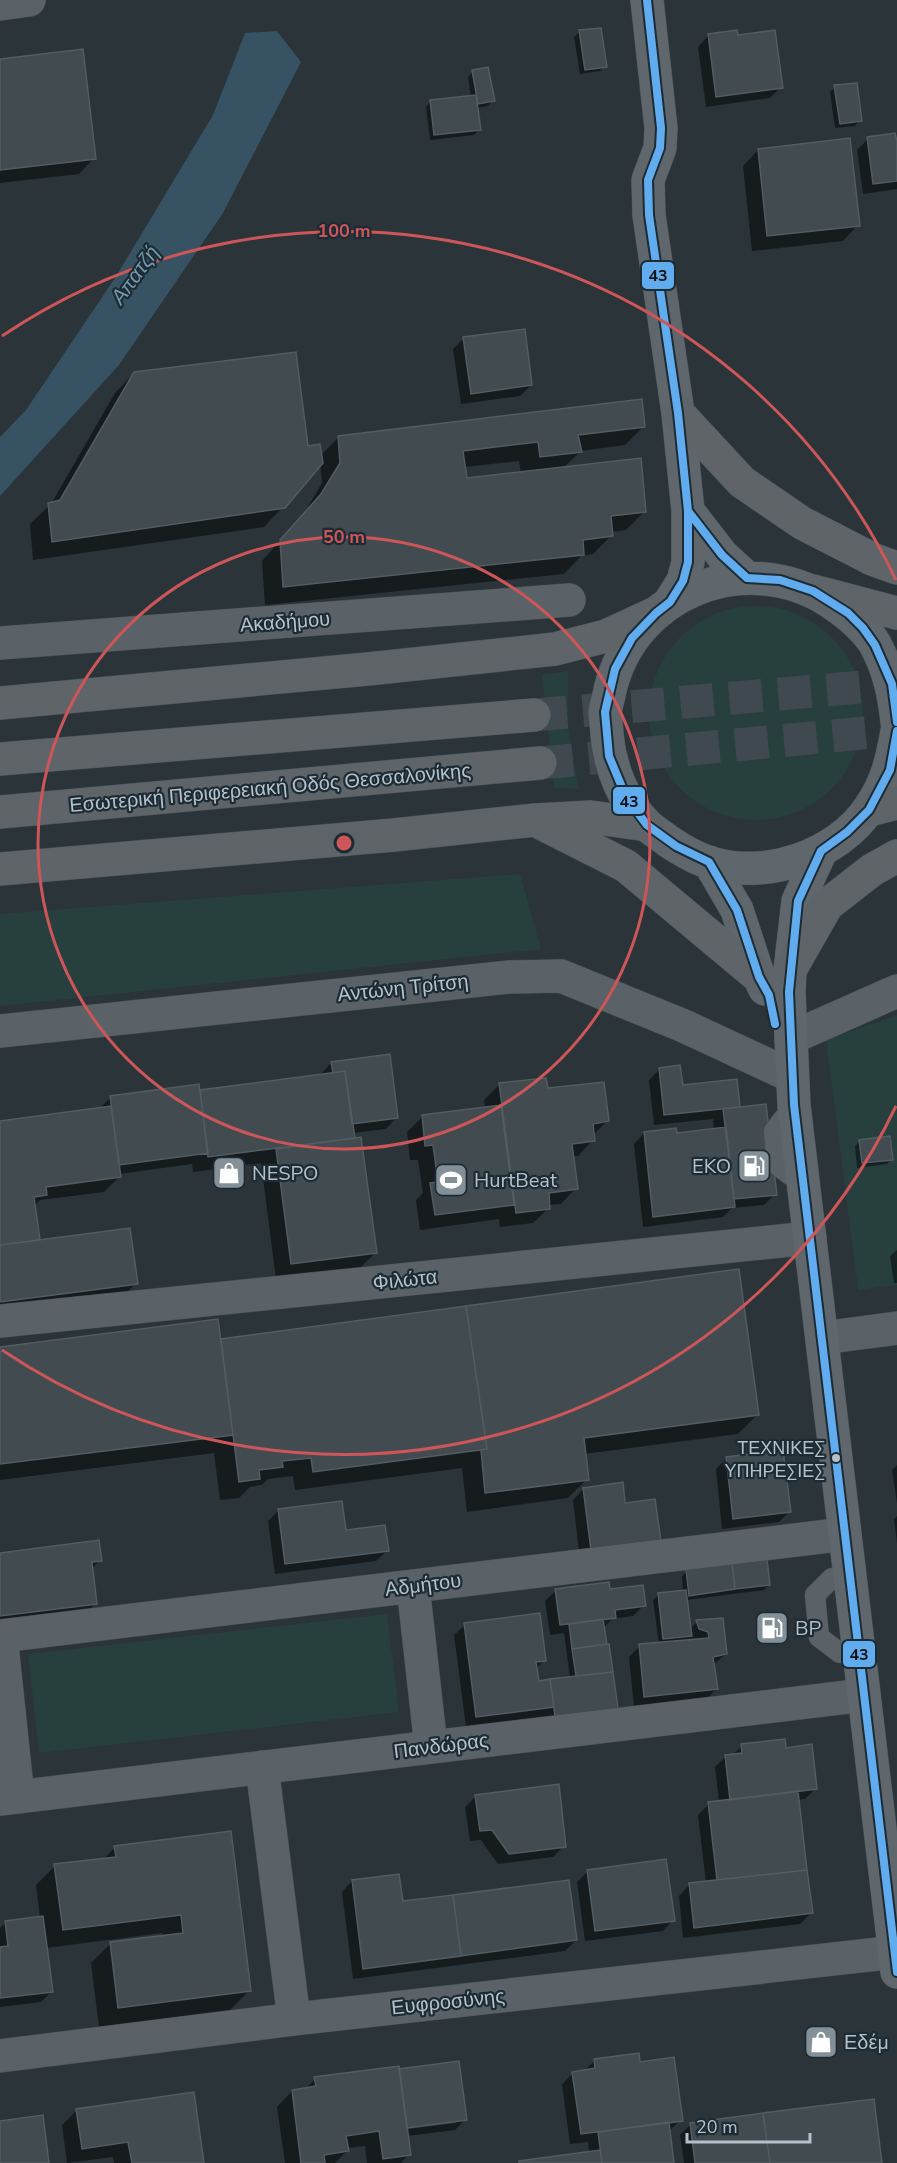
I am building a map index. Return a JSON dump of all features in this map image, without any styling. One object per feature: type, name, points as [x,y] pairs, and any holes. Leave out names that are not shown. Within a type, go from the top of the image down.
[{"type":"highway","points":[[678,413],[742,482],[802,523],[872,559],[897,568]]},
{"type":"highway","points":[[813,591],[897,613]]},
{"type":"highway","points":[[0,703],[555,649],[606,636],[663,607]]},
{"type":"highway","points":[[0,759],[534,715]]},
{"type":"highway","name":"Εσωτερική Περιφερειακή Οδός Θεσσαλονίκης","points":[[0,812],[540,763]]},
{"type":"highway","points":[[0,869],[394,835],[535,820],[591,817],[647,825]]},
{"type":"highway","points":[[535,820],[626,866],[775,973],[827,905],[872,870],[897,856]]},
{"type":"main road","points":[[647,0],[661,128],[660,148],[648,180],[649,215],[678,413],[688,511],[688,562],[682,581],[663,607],[632,638],[615,669],[605,712],[609,756],[626,797],[647,825],[676,846],[709,862],[747,869],[785,865],[821,851],[883,806],[897,731]]},
{"type":"main road","points":[[688,511],[722,555],[747,578]]},
{"type":"main road","points":[[663,607],[707,584],[747,578],[780,580],[813,591],[848,613],[875,645],[892,684],[897,722]]},
{"type":"main road","points":[[821,851],[798,901],[769,995],[787,1074],[789,1112],[810,1238],[864,1695],[888,1824],[896,1958]]},
{"type":"main road","points":[[709,862],[775,973],[791,1038],[789,1112]]},
{"type":"street","points":[[0,4],[29,0]]},
{"type":"street","name":"Ακαδήμου","points":[[0,643],[569,600]]},
{"type":"street","name":"Αντώνη Τρίτση","points":[[0,1031],[510,976],[561,976],[684,1026],[787,1074]]},
{"type":"street","points":[[791,1038],[897,991]]},
{"type":"street","name":"Φιλώτα","points":[[0,1322],[810,1238]]},
{"type":"street","points":[[822,1338],[897,1328]]},
{"type":"street","name":"Αδμήτου","points":[[0,1636],[845,1534]]},
{"type":"street","points":[[413,1587],[431,1747]]},
{"type":"street","name":"Πανδώρας","points":[[0,1636],[9,1798],[864,1695]]},
{"type":"street","points":[[262,1767],[294,2019]]},
{"type":"street","name":"Ευφροσύνης","points":[[0,2056],[294,2019],[896,1958]]},
{"type":"lane","points":[[789,1112],[774,1131],[777,1165],[790,1175]]},
{"type":"lane","points":[[832,1578],[815,1595],[819,1637],[840,1653]]},
{"type":"green space","points":[[756,606],[777,608],[806,619],[824,631],[838,645],[850,663],[858,682],[863,713],[861,734],[850,763],[838,781],[824,795],[806,807],[787,815],[756,820],[735,818],[706,807],[688,795],[674,781],[662,763],[654,744],[649,713],[651,692],[662,663],[674,645],[688,631],[706,619],[725,611]]},
{"type":"green space","points":[[568,671],[568,728],[579,789],[554,788],[542,675]]},
{"type":"green space","points":[[520,874],[541,949],[0,1006],[0,914]]},
{"type":"green space","points":[[897,1015],[897,1285],[858,1290],[826,1040]]},
{"type":"green space","points":[[387,1614],[399,1712],[39,1753],[28,1654]]},
{"type":"water","name":"Απατζή","points":[[277,31],[301,62],[223,213],[119,365],[0,496],[0,437],[26,410],[115,278],[213,115],[245,33]]},
{"type":"building","points":[[601,28],[607,67],[585,70],[579,30]]},
{"type":"building","points":[[737,30],[738,35],[775,30],[783,88],[716,97],[708,34]]},
{"type":"building","points":[[83,49],[96,159],[0,170],[0,59]]},
{"type":"building","points":[[488,67],[495,101],[478,104],[472,70]]},
{"type":"building","points":[[857,83],[862,121],[840,124],[834,85]]},
{"type":"building","points":[[476,95],[481,130],[434,135],[430,100]]},
{"type":"building","points":[[895,133],[897,181],[873,184],[867,137]]},
{"type":"building","points":[[850,138],[860,226],[767,236],[758,149]]},
{"type":"building","points":[[525,329],[532,385],[471,394],[463,337]]},
{"type":"building","points":[[296,352],[308,446],[320,444],[323,463],[285,508],[52,542],[48,503],[60,500],[134,372]]},
{"type":"building","points":[[642,399],[645,427],[578,435],[582,452],[540,457],[538,442],[463,451],[467,478],[641,458],[646,512],[611,516],[613,536],[583,540],[584,555],[283,587],[280,540],[321,494],[340,463],[338,436]]},
{"type":"building","points":[[390,1054],[398,1118],[352,1124],[345,1071],[333,1073],[331,1062]]},
{"type":"building","points":[[680,1065],[683,1085],[737,1079],[740,1107],[664,1115],[659,1068]]},
{"type":"building","points":[[345,1071],[355,1138],[208,1157],[200,1090]]},
{"type":"building","points":[[546,1078],[548,1088],[604,1082],[609,1121],[593,1124],[595,1141],[572,1144],[578,1189],[549,1193],[550,1209],[516,1213],[499,1083]]},
{"type":"building","points":[[199,1084],[208,1153],[119,1165],[110,1096]]},
{"type":"building","points":[[766,1104],[777,1195],[734,1199],[723,1109]]},
{"type":"building","points":[[501,1105],[514,1205],[435,1215],[430,1183],[438,1182],[433,1145],[425,1146],[422,1115]]},
{"type":"building","points":[[111,1106],[121,1177],[46,1187],[47,1195],[34,1197],[40,1240],[0,1245],[0,1121]]},
{"type":"building","points":[[726,1127],[735,1207],[653,1217],[644,1132],[676,1128],[677,1133]]},
{"type":"building","points":[[890,1136],[893,1160],[862,1163],[859,1140]]},
{"type":"building","points":[[361,1137],[377,1253],[291,1264],[276,1149]]},
{"type":"building","points":[[130,1228],[138,1284],[0,1302],[0,1245]]},
{"type":"building","points":[[739,1269],[759,1415],[584,1438],[589,1480],[485,1493],[481,1450],[487,1449],[466,1306]]},
{"type":"building","points":[[466,1306],[487,1449],[313,1472],[311,1458],[282,1461],[283,1467],[259,1470],[260,1479],[239,1482],[221,1339]]},
{"type":"building","points":[[218,1319],[233,1435],[0,1464],[0,1347]]},
{"type":"building","points":[[783,1450],[791,1512],[733,1519],[726,1457]]},
{"type":"building","points":[[623,1482],[625,1503],[655,1499],[661,1541],[591,1550],[583,1488]]},
{"type":"building","points":[[342,1501],[346,1530],[385,1525],[389,1551],[285,1564],[278,1509]]},
{"type":"building","points":[[99,1540],[102,1561],[92,1562],[97,1604],[0,1616],[0,1553]]},
{"type":"building","points":[[767,1559],[770,1585],[735,1589],[732,1563]]},
{"type":"building","points":[[732,1563],[735,1589],[689,1596],[686,1569]]},
{"type":"building","points":[[609,1582],[610,1589],[643,1585],[646,1606],[615,1610],[616,1618],[560,1625],[555,1589]]},
{"type":"building","points":[[686,1590],[692,1636],[663,1639],[658,1593]]},
{"type":"building","points":[[540,1613],[546,1661],[536,1662],[539,1681],[550,1679],[554,1707],[476,1717],[464,1623]]},
{"type":"building","points":[[723,1618],[727,1654],[713,1657],[718,1689],[644,1697],[639,1644],[709,1638],[708,1632],[699,1629],[696,1620]]},
{"type":"building","points":[[603,1619],[607,1644],[572,1649],[569,1624]]},
{"type":"building","points":[[609,1644],[613,1672],[576,1676],[572,1649]]},
{"type":"building","points":[[613,1672],[618,1709],[555,1716],[550,1679]]},
{"type":"building","points":[[785,1739],[786,1748],[812,1744],[817,1789],[730,1800],[725,1755],[742,1753],[741,1744]]},
{"type":"building","points":[[559,1784],[566,1847],[509,1854],[492,1830],[480,1831],[475,1795]]},
{"type":"building","points":[[798,1791],[807,1870],[717,1880],[708,1802]]},
{"type":"building","points":[[231,1831],[251,1991],[118,2008],[110,1942],[183,1933],[181,1915],[63,1930],[54,1864],[116,1857],[114,1846]]},
{"type":"building","points":[[666,1859],[675,1921],[595,1931],[587,1870]]},
{"type":"building","points":[[807,1870],[813,1913],[694,1928],[689,1883]]},
{"type":"building","points":[[399,1874],[403,1901],[453,1895],[461,1956],[363,1969],[352,1880]]},
{"type":"building","points":[[569,1880],[577,1940],[461,1956],[453,1895]]},
{"type":"building","points":[[43,1916],[53,1992],[0,1998],[0,1947],[8,1946],[5,1921]]},
{"type":"building","points":[[639,2053],[640,2062],[674,2057],[683,2121],[581,2134],[572,2072],[595,2068],[594,2059]]},
{"type":"building","points":[[459,2061],[467,2120],[407,2128],[399,2069]]},
{"type":"building","points":[[399,2066],[411,2155],[383,2159],[379,2131],[346,2136],[349,2151],[324,2155],[325,2163],[301,2163],[292,2090],[316,2086],[314,2077]]},
{"type":"building","points":[[194,2092],[204,2163],[132,2163],[128,2142],[82,2149],[76,2109]]},
{"type":"building","points":[[874,2099],[882,2163],[770,2163],[763,2113]]},
{"type":"building","points":[[763,2113],[770,2163],[695,2163],[690,2123]]},
{"type":"building","points":[[43,2115],[49,2163],[0,2163],[0,2121]]},
{"type":"building","points":[[669,2122],[674,2163],[602,2163],[598,2132]]},
{"type":"building","points":[[600,2150],[602,2163],[519,2163],[519,2161]]},
{"type":"tunnel","points":[[534,715],[897,684]]},
{"type":"tunnel","points":[[540,763],[897,730]]},
{"type":"transit line","name":"43","points":[[647,0],[661,128],[660,148],[648,180],[649,215],[678,413],[688,511],[688,562],[683,581],[670,602],[632,638],[615,669],[605,712],[609,756],[626,797],[647,825],[676,846],[709,862],[737,910],[759,977],[769,995],[775,1024]]},
{"type":"transit line","name":"43","points":[[688,511],[722,555],[747,578],[780,580],[813,591],[848,613],[863,628],[875,645],[892,684],[897,722]]},
{"type":"transit line","name":"43","points":[[897,731],[890,770],[869,810],[847,832],[821,851],[798,901],[789,992],[794,1105],[897,1972]]},
{"type":"place","name":"EKO","points":[[754,1166]]},
{"type":"place","name":"NESPO","points":[[229,1173]]},
{"type":"place","name":"HurtBeat","points":[[451,1180]]},
{"type":"place","name":"ΤΕΧΝΙΚΕΣ ΥΠΗΡΕΣΙΕΣ","points":[[836,1458]]},
{"type":"place","name":"BP","points":[[772,1628]]},
{"type":"place","name":"Εδέμ","points":[[821,2042]]}]
